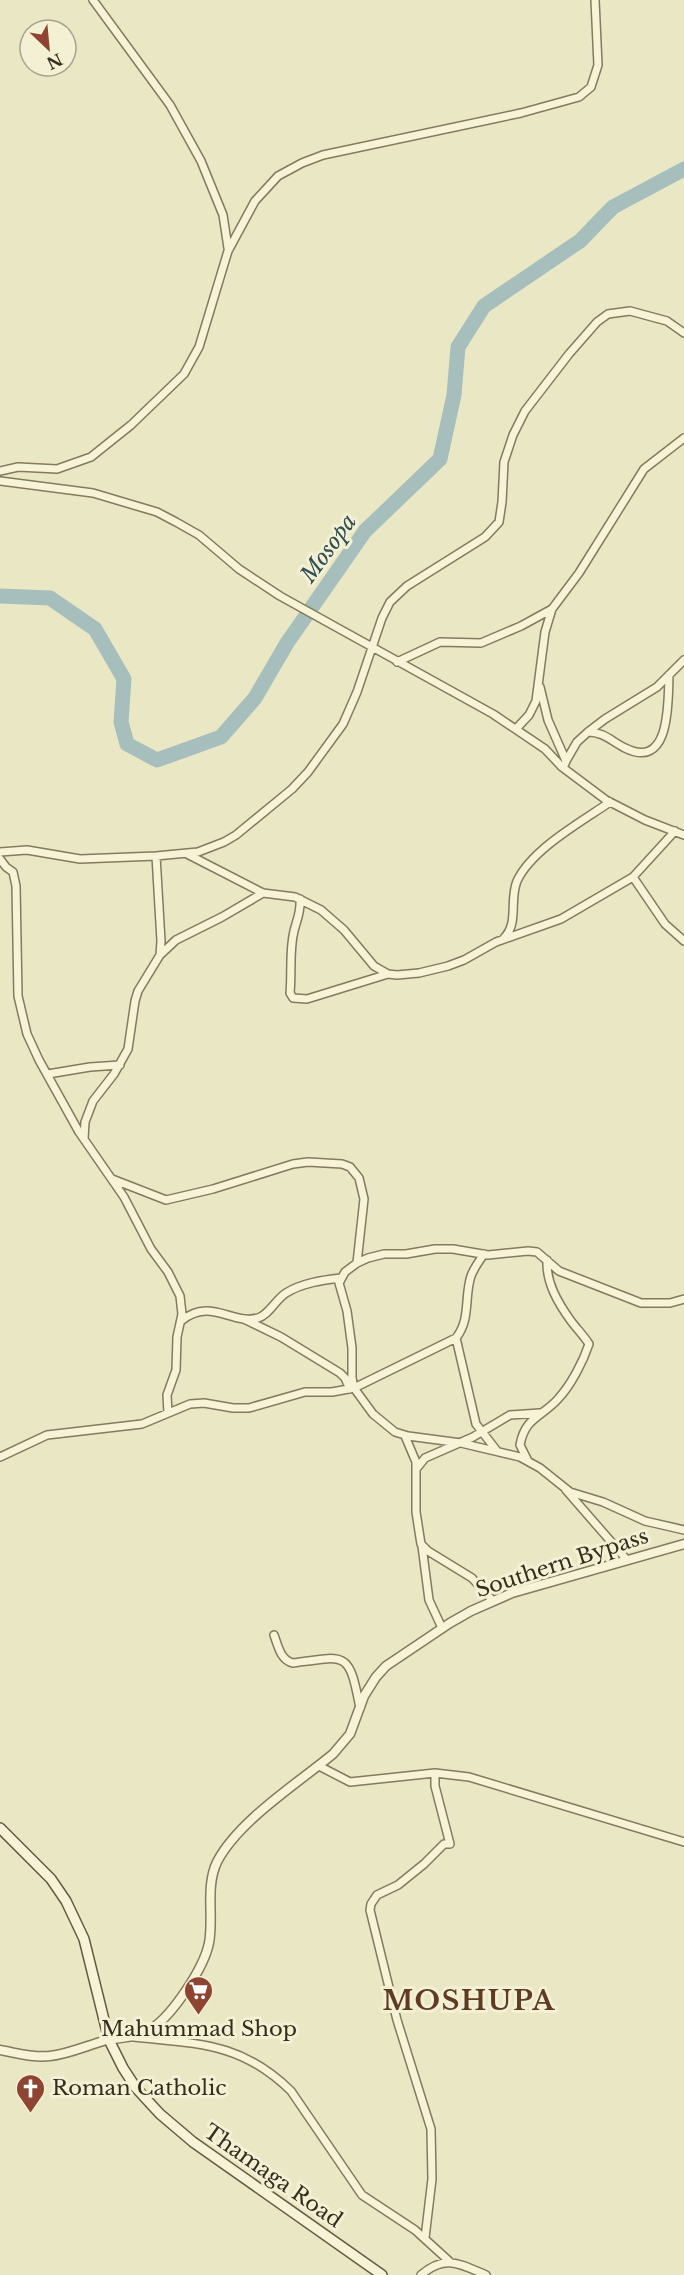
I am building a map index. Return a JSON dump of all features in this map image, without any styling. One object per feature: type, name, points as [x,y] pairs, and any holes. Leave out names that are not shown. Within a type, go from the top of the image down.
[{"type":"main road","name":"Thamaga Road","points":[[0,1828],[51,1879],[66,1901],[84,1939],[109,2040],[136,2088],[193,2142],[382,2275]]},
{"type":"street","points":[[93,0],[170,105],[201,161],[223,215],[228,251]]},
{"type":"street","points":[[0,471],[18,467],[57,469],[91,457],[131,425],[184,374],[193,362],[199,347],[228,251],[255,201],[278,176],[323,155],[521,113],[579,97],[591,87],[598,65],[595,0]]},
{"type":"street","points":[[0,852],[27,850],[80,859],[187,854],[212,848],[236,835],[292,789],[308,772],[343,724],[390,602],[424,575],[485,537],[499,522],[504,462],[513,435],[525,411],[597,322],[608,314],[630,311],[667,321],[684,333]]},
{"type":"street","points":[[516,729],[529,715],[536,700],[540,685],[545,632],[552,609],[579,573],[644,469],[684,438]]},
{"type":"street","points":[[0,481],[93,493],[157,512],[199,536],[239,569],[280,596],[493,714],[545,749],[610,802],[634,816],[684,835]]},
{"type":"street","points":[[397,662],[440,642],[481,643],[521,626],[552,609]]},
{"type":"street","points":[[564,764],[577,742],[588,732],[605,718],[657,687],[684,660]]},
{"type":"street","points":[[588,732],[604,735],[635,752],[646,752],[654,748],[661,739],[666,723],[669,675]]},
{"type":"street","points":[[540,685],[548,720],[564,764]]},
{"type":"street","points":[[502,940],[512,927],[514,892],[522,873],[542,851],[610,802]]},
{"type":"street","points":[[300,899],[300,915],[294,930],[290,993],[293,998],[307,999],[388,974],[419,973],[448,966],[502,940],[561,919],[633,877],[675,831]]},
{"type":"street","points":[[187,854],[263,893],[300,899],[321,910],[344,930],[374,966],[388,974]]},
{"type":"street","points":[[156,856],[160,955]]},
{"type":"street","points":[[0,859],[13,872],[16,886],[18,996],[32,1046],[84,1139],[124,1197],[151,1249],[175,1284],[182,1306],[177,1337],[176,1370],[168,1395],[168,1413]]},
{"type":"street","points":[[633,877],[665,924],[684,941]]},
{"type":"street","points":[[84,1139],[85,1122],[93,1101],[120,1065],[128,1049],[138,991],[160,955],[176,940],[263,893]]},
{"type":"street","points":[[48,1074],[120,1065]]},
{"type":"street","points":[[111,1179],[166,1200],[213,1189],[260,1173],[301,1163],[342,1164],[350,1167],[359,1178],[364,1199],[357,1263]]},
{"type":"street","points":[[352,1388],[352,1348],[348,1320],[339,1287],[341,1278],[357,1263],[368,1258],[384,1254],[406,1254],[435,1249],[453,1249],[484,1254],[537,1252],[559,1271],[641,1303],[670,1303],[684,1299]]},
{"type":"street","points":[[0,1457],[47,1435],[142,1424],[197,1403],[249,1408],[305,1392],[332,1392],[352,1388],[456,1338],[461,1331],[467,1312],[471,1275],[484,1254]]},
{"type":"street","points":[[547,1260],[546,1271],[550,1286],[572,1322],[589,1344],[566,1389],[558,1399],[526,1426],[521,1440],[521,1449],[528,1460],[564,1488],[627,1560]]},
{"type":"street","points":[[181,1321],[189,1315],[205,1311],[241,1317],[261,1317],[286,1293],[319,1281],[341,1278]]},
{"type":"street","points":[[241,1317],[281,1337],[340,1373],[374,1414],[395,1432],[405,1436],[461,1443],[528,1460]]},
{"type":"street","points":[[456,1338],[475,1420],[482,1433],[497,1451]]},
{"type":"street","points":[[417,1468],[425,1458],[482,1433],[510,1415],[540,1413]]},
{"type":"street","points":[[405,1436],[414,1454],[417,1468],[416,1512],[429,1600],[442,1628]]},
{"type":"street","points":[[564,1488],[645,1521],[684,1530]]},
{"type":"street","points":[[422,1544],[428,1551],[472,1578],[493,1601]]},
{"type":"street","name":"Southern Bypass","points":[[0,2050],[31,2056],[50,2056],[109,2040],[134,2037],[153,2028],[190,1984],[203,1964],[210,1934],[213,1873],[223,1852],[240,1831],[319,1766],[344,1742],[369,1686],[386,1666],[442,1628],[493,1601],[536,1586],[684,1544]]},
{"type":"street","points":[[274,1635],[288,1662],[340,1658],[346,1662],[354,1677],[360,1708]]},
{"type":"street","points":[[319,1766],[350,1782],[435,1773],[469,1777],[684,1842]]},
{"type":"street","points":[[425,2238],[432,2179],[431,2129],[397,2020],[380,1943],[370,1910],[373,1899],[377,1895],[398,1885],[444,1844],[450,1844],[435,1786],[435,1773]]},
{"type":"street","points":[[134,2037],[193,2042],[237,2054],[256,2063],[291,2091],[362,2195],[425,2238],[449,2261],[486,2275]]},
{"type":"street","points":[[421,2275],[439,2263],[449,2261]]},
{"type":"waterway","name":"Mosopa","points":[[0,596],[50,598],[95,629],[124,679],[121,722],[127,744],[157,760],[221,737],[255,698],[287,643],[365,531],[440,459],[454,395],[458,347],[484,306],[580,241],[613,207],[684,169]]},
{"type":"place","name":"Mahummad Shop","points":[[199,2016]]},
{"type":"place","name":"Roman Catholic","points":[[31,2114]]},
{"type":"district","name":"MOSHUPA","points":[[469,2001]]}]
